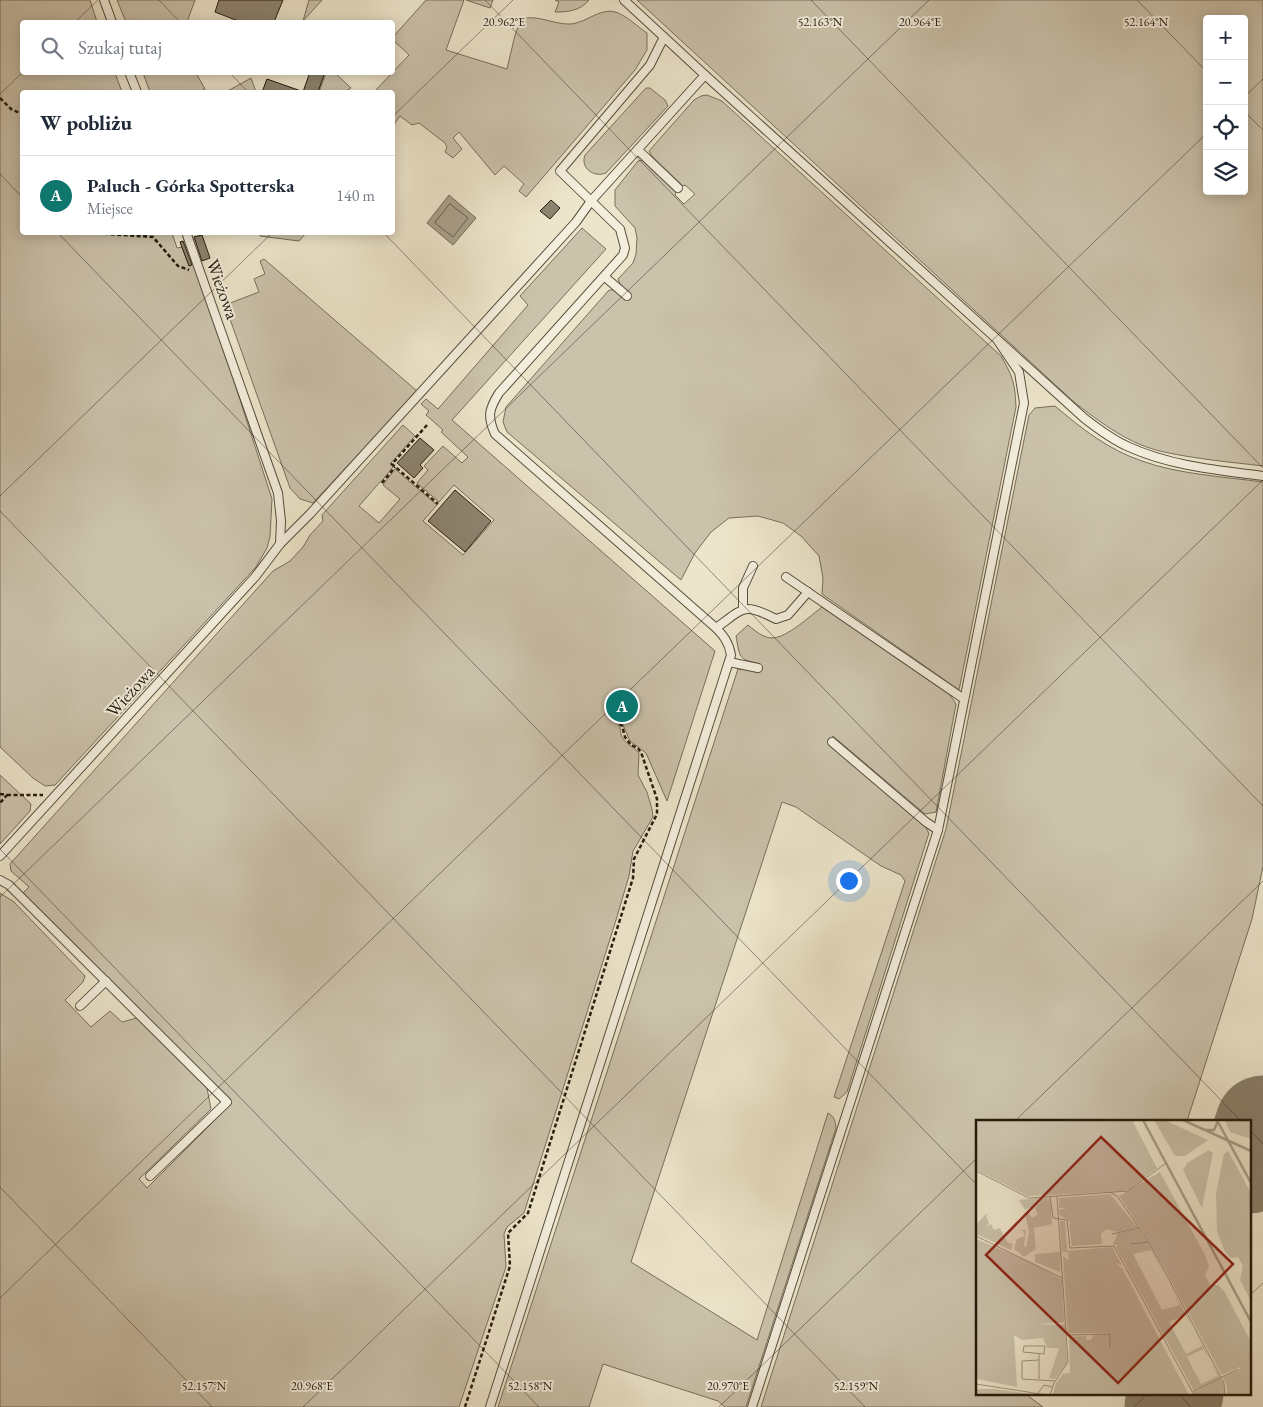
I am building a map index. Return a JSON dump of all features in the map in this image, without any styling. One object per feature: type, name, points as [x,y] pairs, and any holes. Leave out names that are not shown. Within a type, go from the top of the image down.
[{"type":"lane","points":[[104,0],[111,20]]},
{"type":"lane","points":[[624,0],[1084,418],[1111,438],[1169,462],[1205,469],[1263,476]]},
{"type":"lane","points":[[490,1407],[731,655],[730,645],[716,628],[495,434],[490,423],[492,404],[498,393],[624,255],[625,248],[620,229],[560,171],[650,65],[664,37]]},
{"type":"lane","points":[[131,75],[135,90]]},
{"type":"lane","name":"Wieżowa","points":[[0,856],[255,577],[280,544],[310,514],[576,222],[591,201],[705,75]]},
{"type":"lane","points":[[638,150],[678,188]]},
{"type":"lane","name":"Wieżowa","points":[[187,235],[278,493],[281,521],[280,544]]},
{"type":"lane","points":[[605,276],[627,296]]},
{"type":"lane","points":[[752,1407],[938,830],[1024,403],[1019,372],[998,341]]},
{"type":"lane","points":[[743,609],[743,588],[753,566]]},
{"type":"lane","points":[[786,577],[964,699]]},
{"type":"lane","points":[[716,628],[743,609],[758,610],[776,619],[788,615],[808,592]]},
{"type":"lane","points":[[729,662],[758,668]]},
{"type":"lane","points":[[832,742],[926,822],[938,830]]},
{"type":"lane","points":[[0,880],[9,885],[227,1102],[150,1176]]},
{"type":"lane","points":[[80,1006],[106,981]]},
{"type":"path","points":[[0,98],[11,109],[20,113]]},
{"type":"path","points":[[122,235],[153,237],[178,266],[202,275]]},
{"type":"path","points":[[382,484],[394,466],[392,464],[427,425]]},
{"type":"path","points":[[394,466],[438,504]]},
{"type":"path","points":[[465,1407],[510,1266],[508,1233],[528,1213],[633,878],[634,859],[657,814],[657,799],[642,755],[638,748],[631,745],[625,737],[619,720],[622,706]]},
{"type":"path","points":[[0,794],[55,796]]},
{"type":"path","points":[[0,803],[7,795]]},
{"type":"shaded area","points":[[0,0],[90,0],[96,20],[20,20],[20,75],[116,75],[121,90],[20,90],[20,235],[173,235],[177,248],[182,247],[189,265],[194,264],[211,310],[272,499],[270,537],[267,548],[256,567],[55,785],[45,786],[33,778],[0,747]]},
{"type":"shaded area","points":[[117,0],[195,0],[188,20],[125,20]]},
{"type":"shaded area","points":[[309,0],[322,0],[304,20]]},
{"type":"shaded area","points":[[426,0],[464,0],[446,50],[507,69],[521,19],[527,18],[571,24],[606,11],[612,11],[625,17],[647,33],[647,50],[635,70],[526,197],[519,191],[524,184],[504,166],[495,175],[459,132],[453,138],[462,149],[453,158],[445,152],[447,147],[445,143],[419,123],[412,125],[400,116],[395,123],[395,90],[376,90],[390,75],[395,75],[395,70],[409,55],[395,42],[395,35]]},
{"type":"shaded area","points":[[466,0],[493,0],[490,8]]},
{"type":"shaded area","points":[[555,0],[589,0],[582,7],[574,10],[555,12],[559,2]]},
{"type":"shaded area","points":[[637,0],[1263,0],[1263,466],[1188,457],[1151,449],[1128,439],[1074,402]]},
{"type":"shaded area","points":[[144,75],[197,75],[205,89],[203,90],[149,90]]},
{"type":"shaded area","points":[[325,75],[337,75],[351,88],[348,90],[320,90]]},
{"type":"shaded area","points":[[251,78],[255,90],[230,90]]},
{"type":"shaded area","points":[[646,88],[650,88],[665,100],[668,106],[606,173],[597,174],[589,171],[584,164],[585,155]]},
{"type":"shaded area","points":[[707,95],[722,101],[1001,356],[1011,375],[1016,407],[959,690],[822,594],[823,578],[819,556],[801,536],[783,523],[758,516],[729,518],[711,532],[695,553],[681,580],[507,432],[503,422],[506,407],[609,290],[615,290],[626,300],[631,295],[620,284],[618,279],[633,263],[636,254],[637,238],[635,228],[615,206],[615,190],[638,161],[643,160],[676,192],[675,195],[684,204],[695,194],[685,185],[683,186],[649,151],[694,100]]},
{"type":"shaded area","points":[[582,228],[606,249],[452,420],[715,651],[667,801],[646,753],[630,741],[622,723],[621,720],[630,701],[621,699],[618,705],[617,723],[622,738],[639,753],[638,775],[647,792],[653,817],[633,851],[629,876],[616,920],[524,1213],[507,1227],[504,1234],[506,1267],[459,1407],[0,1407],[0,893],[14,902],[85,976],[83,982],[65,1000],[91,1027],[110,1011],[122,1022],[137,1018],[207,1088],[211,1109],[139,1179],[147,1188],[232,1103],[23,893],[29,887],[11,871],[10,864],[273,571],[290,561],[303,547],[310,535],[323,521],[322,515],[403,425],[415,436],[390,464],[393,467],[381,482],[359,506],[379,523],[400,499],[383,485],[395,469],[437,505],[423,521],[463,555],[494,520],[454,485],[439,502],[417,483],[428,470],[424,466],[443,446],[462,463],[468,457],[441,432],[443,430],[426,415],[429,411],[421,404],[426,399],[438,409],[528,305],[520,296]]},
{"type":"shaded area","points":[[260,235],[304,235],[299,241]]},
{"type":"shaded area","points":[[264,259],[417,391],[313,503],[300,499],[290,488],[225,305],[259,292],[254,279],[265,274],[260,261]]},
{"type":"shaded area","points":[[1055,406],[1096,438],[1118,451],[1142,461],[1186,472],[1263,482],[1263,866],[1252,919],[1187,1120],[976,1120],[976,1394],[1027,1394],[1043,1407],[761,1407],[946,829],[1029,415],[1035,408]]},
{"type":"shaded area","points":[[822,607],[950,695],[956,704],[936,812],[925,814],[833,736],[827,742],[923,823],[929,833],[847,1092],[839,1099],[834,1097],[905,881],[901,875],[881,866],[796,807],[782,802],[631,1262],[757,1340],[828,1113],[833,1118],[836,1128],[746,1407],[725,1407],[718,1401],[603,1364],[589,1407],[498,1407],[738,669],[759,671],[760,664],[748,661],[741,656],[736,636],[748,625],[765,637],[778,637],[798,626]]},
{"type":"shaded area","points":[[0,775],[31,804],[30,811],[0,844]]},
{"type":"water","points":[[449,195],[476,218],[453,245],[427,223]]},
{"type":"building","points":[[219,0],[283,0],[275,20],[236,20],[215,12]]},
{"type":"building","points":[[309,75],[324,75],[319,90],[304,90]]},
{"type":"building","points":[[267,79],[298,90],[263,90]]},
{"type":"building","points":[[551,200],[560,208],[550,219],[540,211]]},
{"type":"building","points":[[202,235],[210,258],[202,261],[194,237]]},
{"type":"building","points":[[183,241],[192,265],[189,266],[180,242]]},
{"type":"building","points":[[420,438],[434,450],[420,465],[423,468],[414,478],[397,463]]},
{"type":"building","points":[[455,490],[491,521],[465,552],[428,521]]},
{"type":"runway","points":[[1250,1163],[1263,1123]]},
{"type":"runway","points":[[1172,1407],[1176,1394]]},
{"type":"place","name":"Paluch - Górka Spotterska","points":[[622,706]]}]
